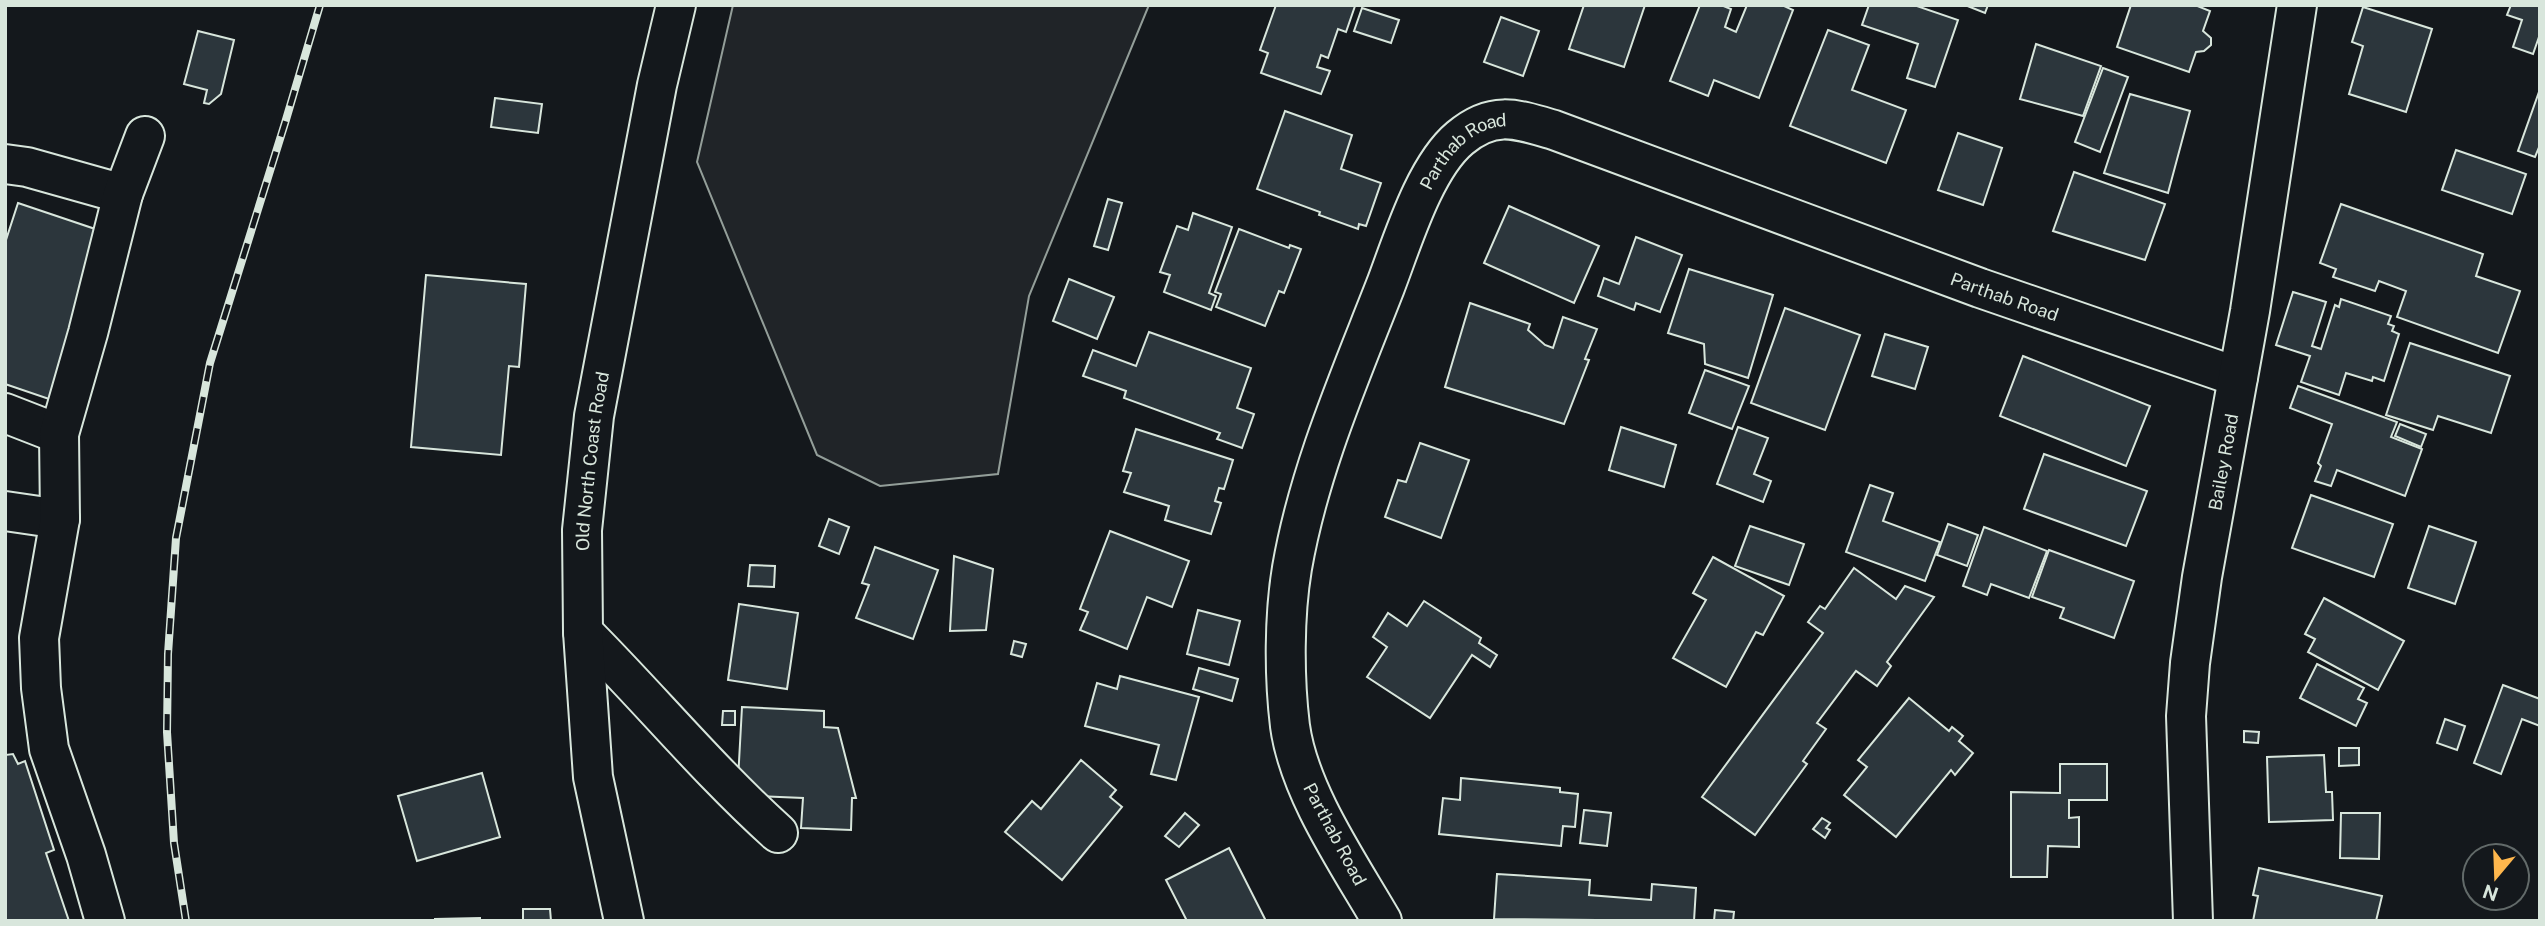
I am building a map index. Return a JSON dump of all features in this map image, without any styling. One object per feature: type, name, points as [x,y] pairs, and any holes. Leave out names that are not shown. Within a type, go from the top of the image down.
[{"type":"street","name":"Old North Coast Road","points":[[624,921],[593,777],[583,632],[582,530],[594,416],[657,85],[676,5]]},
{"type":"street","name":"Bailey Road","points":[[2193,921],[2186,716],[2190,663],[2202,577],[2238,377],[2288,8]]},
{"type":"street","name":"Parthab Road","points":[[1382,921],[1338,847],[1305,779],[1290,728],[1285,660],[1292,570],[1305,507],[1327,436],[1429,177],[1459,138],[1485,122],[1513,118],[1554,130],[1980,288],[2238,377]]},
{"type":"street","points":[[105,921],[86,855],[48,749],[39,638],[60,520],[59,433],[88,333],[122,194],[145,136]]},
{"type":"street","points":[[5,164],[27,167],[122,194]]},
{"type":"street","points":[[5,413],[59,433]]},
{"type":"street","points":[[5,511],[60,520]]},
{"type":"street","points":[[583,632],[731,791],[778,833]]},
{"type":"shaded area","points":[[733,5],[1149,5],[1029,296],[998,474],[880,486],[817,455],[697,162]]},
{"type":"building","points":[[1276,5],[1355,6],[1346,32],[1338,29],[1328,58],[1321,55],[1317,67],[1330,71],[1321,94],[1261,73],[1268,53],[1260,50]]},
{"type":"building","points":[[1584,5],[1645,5],[1624,67],[1569,49]]},
{"type":"building","points":[[1700,5],[1721,5],[1731,9],[1725,27],[1736,32],[1747,5],[1782,5],[1793,10],[1759,98],[1714,80],[1708,96],[1670,81]]},
{"type":"building","points":[[1869,5],[1914,5],[1958,20],[1935,87],[1907,78],[1918,44],[1862,25]]},
{"type":"building","points":[[1965,5],[1988,5],[1985,13]]},
{"type":"building","points":[[2131,5],[2195,5],[2210,11],[2203,31],[2211,38],[2211,45],[2204,51],[2196,52],[2189,72],[2117,47]]},
{"type":"building","points":[[2511,5],[2540,5],[2540,34],[2533,54],[2513,47],[2522,20],[2507,15]]},
{"type":"building","points":[[2363,7],[2432,29],[2406,112],[2349,94],[2363,46],[2352,42]]},
{"type":"building","points":[[1362,8],[1399,20],[1391,43],[1354,31]]},
{"type":"building","points":[[1501,17],[1539,31],[1523,76],[1484,62]]},
{"type":"building","points":[[1828,30],[1869,45],[1852,90],[1906,110],[1886,163],[1790,126]]},
{"type":"building","points":[[198,31],[234,40],[221,94],[209,104],[204,103],[207,90],[184,84]]},
{"type":"building","points":[[2036,44],[2101,66],[2083,116],[2020,99]]},
{"type":"building","points":[[2103,68],[2128,77],[2100,152],[2075,142]]},
{"type":"building","points":[[2540,89],[2540,145],[2535,157],[2518,151]]},
{"type":"building","points":[[2130,94],[2190,111],[2168,193],[2104,173]]},
{"type":"building","points":[[495,98],[542,104],[538,133],[491,127]]},
{"type":"building","points":[[1285,111],[1352,135],[1341,169],[1381,183],[1366,226],[1359,224],[1358,229],[1257,189]]},
{"type":"building","points":[[1958,133],[2002,148],[1983,205],[1938,190]]},
{"type":"building","points":[[2456,150],[2526,174],[2512,214],[2442,190]]},
{"type":"building","points":[[2074,172],[2165,204],[2145,260],[2053,231]]},
{"type":"building","points":[[1108,199],[1122,203],[1108,250],[1094,246]]},
{"type":"building","points":[[18,203],[104,232],[49,399],[5,384],[5,243]]},
{"type":"building","points":[[2341,204],[2483,254],[2476,276],[2520,291],[2498,353],[2397,317],[2406,291],[2379,281],[2375,291],[2333,277],[2336,269],[2320,263]]},
{"type":"building","points":[[1509,206],[1599,246],[1574,303],[1484,263]]},
{"type":"building","points":[[1193,213],[1232,227],[1209,293],[1216,296],[1211,310],[1164,292],[1170,275],[1160,272],[1177,226],[1188,230]]},
{"type":"building","points":[[1239,229],[1289,248],[1290,245],[1301,249],[1284,293],[1279,291],[1265,326],[1216,307],[1221,294],[1215,292]]},
{"type":"building","points":[[1636,237],[1682,255],[1660,312],[1636,303],[1634,310],[1598,296],[1604,278],[1619,284]]},
{"type":"building","points":[[1689,269],[1773,295],[1748,378],[1705,364],[1704,344],[1668,333]]},
{"type":"building","points":[[426,275],[526,284],[519,367],[509,366],[501,455],[411,447]]},
{"type":"building","points":[[1069,279],[1114,297],[1097,339],[1053,321]]},
{"type":"building","points":[[2293,292],[2326,302],[2312,346],[2321,349],[2335,305],[2339,307],[2341,299],[2391,316],[2388,324],[2394,326],[2392,331],[2399,334],[2384,381],[2373,377],[2372,381],[2346,373],[2339,395],[2301,382],[2310,356],[2276,345]]},
{"type":"building","points":[[1470,303],[1530,324],[1528,330],[1545,345],[1553,348],[1563,317],[1597,329],[1585,359],[1589,360],[1564,424],[1445,387]]},
{"type":"building","points":[[1785,308],[1860,335],[1825,430],[1751,403]]},
{"type":"building","points":[[1149,332],[1251,368],[1237,408],[1254,414],[1242,448],[1217,439],[1220,433],[1124,398],[1126,391],[1083,376],[1093,350],[1136,366]]},
{"type":"building","points":[[1885,334],[1928,347],[1915,389],[1872,376]]},
{"type":"building","points":[[2410,343],[2510,376],[2491,433],[2438,416],[2433,430],[2386,415]]},
{"type":"building","points":[[2023,356],[2150,406],[2126,466],[2000,416]]},
{"type":"building","points":[[1705,370],[1749,386],[1732,429],[1689,413]]},
{"type":"building","points":[[2298,386],[2397,422],[2391,437],[2422,449],[2405,496],[2337,470],[2331,486],[2315,481],[2321,466],[2318,463],[2332,424],[2290,408]]},
{"type":"building","points":[[2400,424],[2426,434],[2421,447],[2395,436]]},
{"type":"building","points":[[1621,427],[1676,445],[1664,487],[1609,470]]},
{"type":"building","points":[[1738,427],[1768,438],[1754,474],[1771,481],[1763,502],[1717,484]]},
{"type":"building","points":[[1136,429],[1233,460],[1224,489],[1219,488],[1215,501],[1221,503],[1211,534],[1165,520],[1169,506],[1124,492],[1131,473],[1123,471]]},
{"type":"building","points":[[1420,443],[1469,460],[1441,538],[1385,517],[1398,480],[1406,482]]},
{"type":"building","points":[[2044,454],[2147,491],[2126,546],[2024,509]]},
{"type":"building","points":[[1870,485],[1893,493],[1883,521],[1940,542],[1925,581],[1846,552]]},
{"type":"building","points":[[2311,495],[2393,524],[2374,577],[2292,548]]},
{"type":"building","points":[[829,519],[849,527],[839,554],[819,546]]},
{"type":"building","points":[[1948,524],[1978,535],[1967,566],[1937,555]]},
{"type":"building","points":[[1750,526],[1804,544],[1789,585],[1735,566]]},
{"type":"building","points":[[2429,526],[2476,542],[2455,604],[2408,588]]},
{"type":"building","points":[[1984,527],[2047,551],[2029,598],[1991,584],[1987,595],[1963,586]]},
{"type":"building","points":[[1110,531],[1189,561],[1172,607],[1147,597],[1127,649],[1080,630],[1088,612],[1080,609]]},
{"type":"building","points":[[875,547],[938,570],[913,639],[856,618],[869,585],[862,583]]},
{"type":"building","points":[[2049,550],[2134,581],[2114,638],[2060,618],[2064,608],[2032,597]]},
{"type":"building","points":[[954,556],[993,569],[986,630],[950,631]]},
{"type":"building","points":[[1713,557],[1784,596],[1763,635],[1756,632],[1726,687],[1673,658],[1706,600],[1693,593]]},
{"type":"building","points":[[750,565],[775,566],[774,587],[748,586]]},
{"type":"building","points":[[1854,568],[1896,599],[1905,586],[1934,597],[1887,662],[1891,666],[1877,686],[1856,671],[1817,723],[1826,729],[1803,761],[1807,764],[1755,835],[1702,797],[1823,633],[1808,622],[1820,606],[1825,609]]},
{"type":"building","points":[[2324,598],[2404,641],[2378,690],[2308,652],[2315,639],[2305,634]]},
{"type":"building","points":[[1424,601],[1481,638],[1479,643],[1497,655],[1490,667],[1472,655],[1430,718],[1367,677],[1387,647],[1373,637],[1388,613],[1407,626]]},
{"type":"building","points":[[739,604],[798,613],[787,689],[728,680]]},
{"type":"building","points":[[1198,610],[1240,621],[1229,665],[1187,654]]},
{"type":"building","points":[[1014,641],[1026,644],[1022,657],[1011,654]]},
{"type":"building","points":[[2317,664],[2364,688],[2358,699],[2367,703],[2356,726],[2300,698]]},
{"type":"building","points":[[1199,668],[1238,679],[1232,701],[1193,689]]},
{"type":"building","points":[[1120,676],[1199,697],[1176,780],[1151,774],[1159,745],[1085,726],[1097,683],[1117,689]]},
{"type":"building","points":[[2503,685],[2540,699],[2540,726],[2522,719],[2501,774],[2474,763]]},
{"type":"building","points":[[1909,698],[1949,731],[1952,727],[1963,736],[1959,741],[1973,753],[1955,775],[1951,770],[1896,837],[1844,795],[1867,767],[1858,760]]},
{"type":"building","points":[[742,707],[824,711],[824,727],[838,728],[856,798],[852,798],[851,830],[801,828],[803,798],[755,796],[738,780]]},
{"type":"building","points":[[723,711],[735,711],[735,725],[722,725]]},
{"type":"building","points":[[2445,719],[2465,726],[2457,750],[2437,743]]},
{"type":"building","points":[[2244,731],[2259,732],[2258,743],[2244,742]]},
{"type":"building","points":[[2339,748],[2359,748],[2359,765],[2339,766]]},
{"type":"building","points":[[5,751],[6,755],[13,754],[18,764],[25,761],[54,850],[46,853],[69,921],[5,921]]},
{"type":"building","points":[[2324,755],[2326,792],[2332,792],[2333,820],[2269,822],[2267,757]]},
{"type":"building","points":[[1081,760],[1116,790],[1110,797],[1122,807],[1062,880],[1005,832],[1032,801],[1041,809]]},
{"type":"building","points":[[2060,764],[2107,764],[2107,800],[2069,800],[2069,818],[2079,817],[2079,847],[2048,846],[2047,877],[2011,877],[2011,792],[2060,793]]},
{"type":"building","points":[[482,773],[500,837],[417,861],[398,796]]},
{"type":"building","points":[[1461,778],[1560,788],[1560,792],[1578,794],[1575,827],[1563,826],[1561,846],[1439,834],[1443,798],[1460,800]]},
{"type":"building","points":[[1584,810],[1611,813],[1607,846],[1580,843]]},
{"type":"building","points":[[1185,813],[1199,825],[1179,847],[1165,836]]},
{"type":"building","points":[[2341,813],[2380,813],[2379,859],[2340,858]]},
{"type":"building","points":[[1822,818],[1830,823],[1826,828],[1830,830],[1825,838],[1813,829]]},
{"type":"building","points":[[1229,848],[1266,921],[1187,921],[1166,880]]},
{"type":"building","points":[[2259,868],[2382,896],[2376,921],[2253,921],[2258,896],[2253,895]]},
{"type":"building","points":[[1497,874],[1590,880],[1589,895],[1651,900],[1652,884],[1696,888],[1694,921],[1494,919]]},
{"type":"building","points":[[523,909],[550,909],[551,921],[523,921]]},
{"type":"building","points":[[1715,910],[1734,912],[1733,921],[1714,921]]},
{"type":"building","points":[[480,918],[480,921],[435,921],[435,919]]},
{"type":"railway","points":[[186,921],[174,843],[167,732],[168,654],[176,538],[210,363],[320,5]]}]
